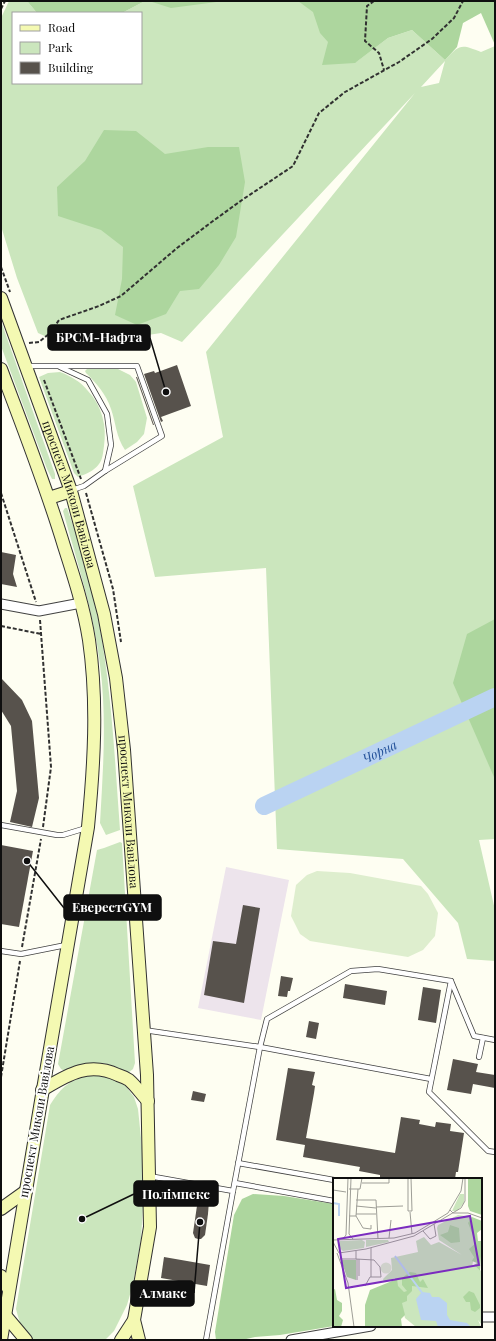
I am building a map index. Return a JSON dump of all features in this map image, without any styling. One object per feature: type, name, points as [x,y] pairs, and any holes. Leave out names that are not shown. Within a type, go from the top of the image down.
[{"type":"main road","name":"проспект Миколи Вавілова","points":[[1,298],[71,491],[104,614],[116,678],[124,750],[148,1101],[150,1227],[134,1320],[139,1340]]},
{"type":"main road","name":"проспект Миколи Вавілова","points":[[1,369],[49,498],[81,603],[89,640],[94,699],[95,737],[88,827],[42,1090],[1,1340]]},
{"type":"main road","points":[[49,498],[71,491]]},
{"type":"main road","points":[[42,1090],[65,1076],[80,1071],[96,1069],[111,1072],[128,1080],[148,1101]]},
{"type":"main road","points":[[1,1209],[26,1191]]},
{"type":"main road","points":[[1,1276],[10,1290]]},
{"type":"main road","points":[[5,1315],[26,1340]]},
{"type":"main road","points":[[121,1340],[134,1320]]},
{"type":"street","points":[[1,604],[39,611],[81,603]]},
{"type":"street","points":[[482,1317],[495,1317]]},
{"type":"street","points":[[291,1340],[366,1327]]},
{"type":"lane","points":[[25,366],[137,366],[162,436],[105,471],[84,486],[71,491]]},
{"type":"lane","points":[[58,366],[88,380],[107,414],[111,444],[105,471]]},
{"type":"lane","points":[[1,825],[42,834],[63,835],[88,827]]},
{"type":"lane","points":[[1,951],[21,954],[68,945]]},
{"type":"lane","points":[[206,1340],[266,1019],[351,972],[378,969],[451,981]]},
{"type":"lane","points":[[451,981],[474,1036],[495,1040]]},
{"type":"lane","points":[[451,981],[429,1092],[488,1151],[495,1152]]},
{"type":"lane","points":[[144,1030],[260,1048],[431,1079]]},
{"type":"lane","points":[[479,1057],[483,1038]]},
{"type":"lane","points":[[238,1163],[333,1180]]},
{"type":"lane","points":[[149,1176],[233,1191]]},
{"type":"lane","points":[[235,1183],[333,1201]]},
{"type":"path","points":[[1,9],[5,1]]},
{"type":"path","points":[[374,1],[367,6],[366,41],[379,53],[384,70]]},
{"type":"path","points":[[39,342],[50,333],[60,320],[99,306],[121,296],[177,248],[242,200],[293,166],[319,113],[345,92],[399,62],[432,39],[454,18],[463,1]]},
{"type":"path","points":[[1,493],[26,566],[39,611],[51,767],[42,834],[1,1077]]},
{"type":"path","points":[[1,626],[41,634]]},
{"type":"shaded area","points":[[226,867],[289,880],[261,1020],[198,1008]]},
{"type":"green space","points":[[9,1],[27,1],[36,12],[12,12],[12,84],[142,84],[142,12],[124,12],[145,1],[372,1],[356,62],[388,38],[412,30],[445,60],[454,51],[461,47],[481,52],[495,46],[495,839],[479,840],[495,910],[495,961],[467,959],[458,923],[403,859],[277,849],[266,568],[155,577],[133,486],[223,437],[206,352],[415,93],[182,342],[161,333],[135,337],[104,345],[69,347],[38,333],[17,278],[1,226],[1,18]],"holes":[[[445,61],[439,83],[421,87]]]},
{"type":"green space","points":[[27,1],[145,1],[124,12],[36,12]]},
{"type":"green space","points":[[149,1],[224,1],[171,8]]},
{"type":"green space","points":[[298,1],[495,1],[495,45],[481,13],[463,23],[457,47],[445,60],[412,30],[388,38],[355,63],[322,65],[328,42],[320,33],[313,12]]},
{"type":"green space","points":[[104,130],[136,131],[165,154],[208,147],[239,147],[245,182],[236,237],[219,265],[199,289],[180,291],[166,314],[137,325],[115,315],[122,279],[123,247],[101,230],[58,216],[57,187],[85,161]]},
{"type":"green space","points":[[1,321],[55,474],[55,479],[52,479],[47,469],[1,346]]},
{"type":"green space","points":[[108,367],[118,369],[130,375],[136,382],[147,418],[144,434],[137,442],[125,450],[118,435],[107,399],[85,371],[88,368]]},
{"type":"green space","points":[[60,372],[76,380],[88,391],[97,403],[104,424],[105,439],[103,455],[100,462],[92,470],[78,477],[74,473],[39,377],[48,373]]},
{"type":"green space","points":[[67,508],[82,553],[97,614],[104,654],[113,729],[120,830],[106,835],[100,823],[104,725],[100,665],[94,626],[63,511]]},
{"type":"green space","points":[[495,619],[495,778],[453,683],[467,634]]},
{"type":"green space","points":[[120,842],[122,843],[135,1063],[133,1069],[128,1073],[110,1065],[101,1063],[85,1064],[65,1071],[61,1069],[58,1064],[97,850]]},
{"type":"green space","points":[[317,871],[350,873],[421,886],[428,894],[438,913],[435,936],[423,950],[408,957],[310,941],[300,934],[291,916],[296,885],[307,875]]},
{"type":"green space","points":[[92,1074],[110,1077],[125,1085],[134,1097],[138,1109],[144,1190],[141,1239],[133,1284],[127,1305],[114,1331],[105,1340],[32,1340],[23,1330],[16,1309],[50,1105],[67,1085]]},
{"type":"green space","points":[[253,1194],[284,1196],[333,1204],[333,1326],[242,1340],[216,1340],[215,1332],[234,1215],[242,1199]]},
{"type":"building","points":[[177,365],[191,406],[161,417],[163,421],[161,422],[144,374],[154,371],[155,373]]},
{"type":"building","points":[[137,377],[154,425],[153,425]]},
{"type":"building","points":[[1,552],[16,555],[13,574],[17,587],[1,584]]},
{"type":"building","points":[[1,678],[22,700],[32,721],[39,798],[32,827],[10,822],[17,791],[11,726],[1,710]]},
{"type":"building","points":[[1,845],[33,851],[19,927],[1,924]]},
{"type":"building","points":[[243,905],[260,908],[244,1003],[204,995],[213,941],[236,944]]},
{"type":"building","points":[[281,976],[293,978],[287,997],[278,996]]},
{"type":"building","points":[[345,984],[387,991],[385,1005],[343,998]]},
{"type":"building","points":[[423,987],[441,990],[436,1023],[418,1020]]},
{"type":"building","points":[[309,1021],[319,1023],[316,1039],[306,1037]]},
{"type":"building","points":[[453,1059],[478,1064],[476,1072],[495,1075],[495,1088],[473,1084],[471,1094],[447,1090]]},
{"type":"building","points":[[288,1068],[315,1072],[312,1085],[315,1086],[306,1138],[395,1153],[401,1117],[420,1120],[419,1124],[435,1127],[436,1122],[451,1124],[450,1131],[464,1133],[458,1172],[456,1172],[455,1178],[380,1177],[380,1175],[359,1171],[360,1167],[303,1157],[305,1145],[276,1140]]},
{"type":"building","points":[[193,1091],[206,1094],[204,1102],[191,1100]]},
{"type":"building","points":[[198,1199],[209,1201],[205,1235],[201,1239],[195,1238],[193,1233]]},
{"type":"building","points":[[164,1257],[210,1265],[207,1286],[161,1278]]},
{"type":"waterway","name":"Чорна","points":[[264,806],[495,697]]},
{"type":"place","name":"БРСМ-Нафта","points":[[166,392]]},
{"type":"place","name":"ЕверестGYM","points":[[27,861]]},
{"type":"place","name":"Полімпекс","points":[[82,1219]]},
{"type":"place","name":"Алмакс","points":[[200,1222]]}]
